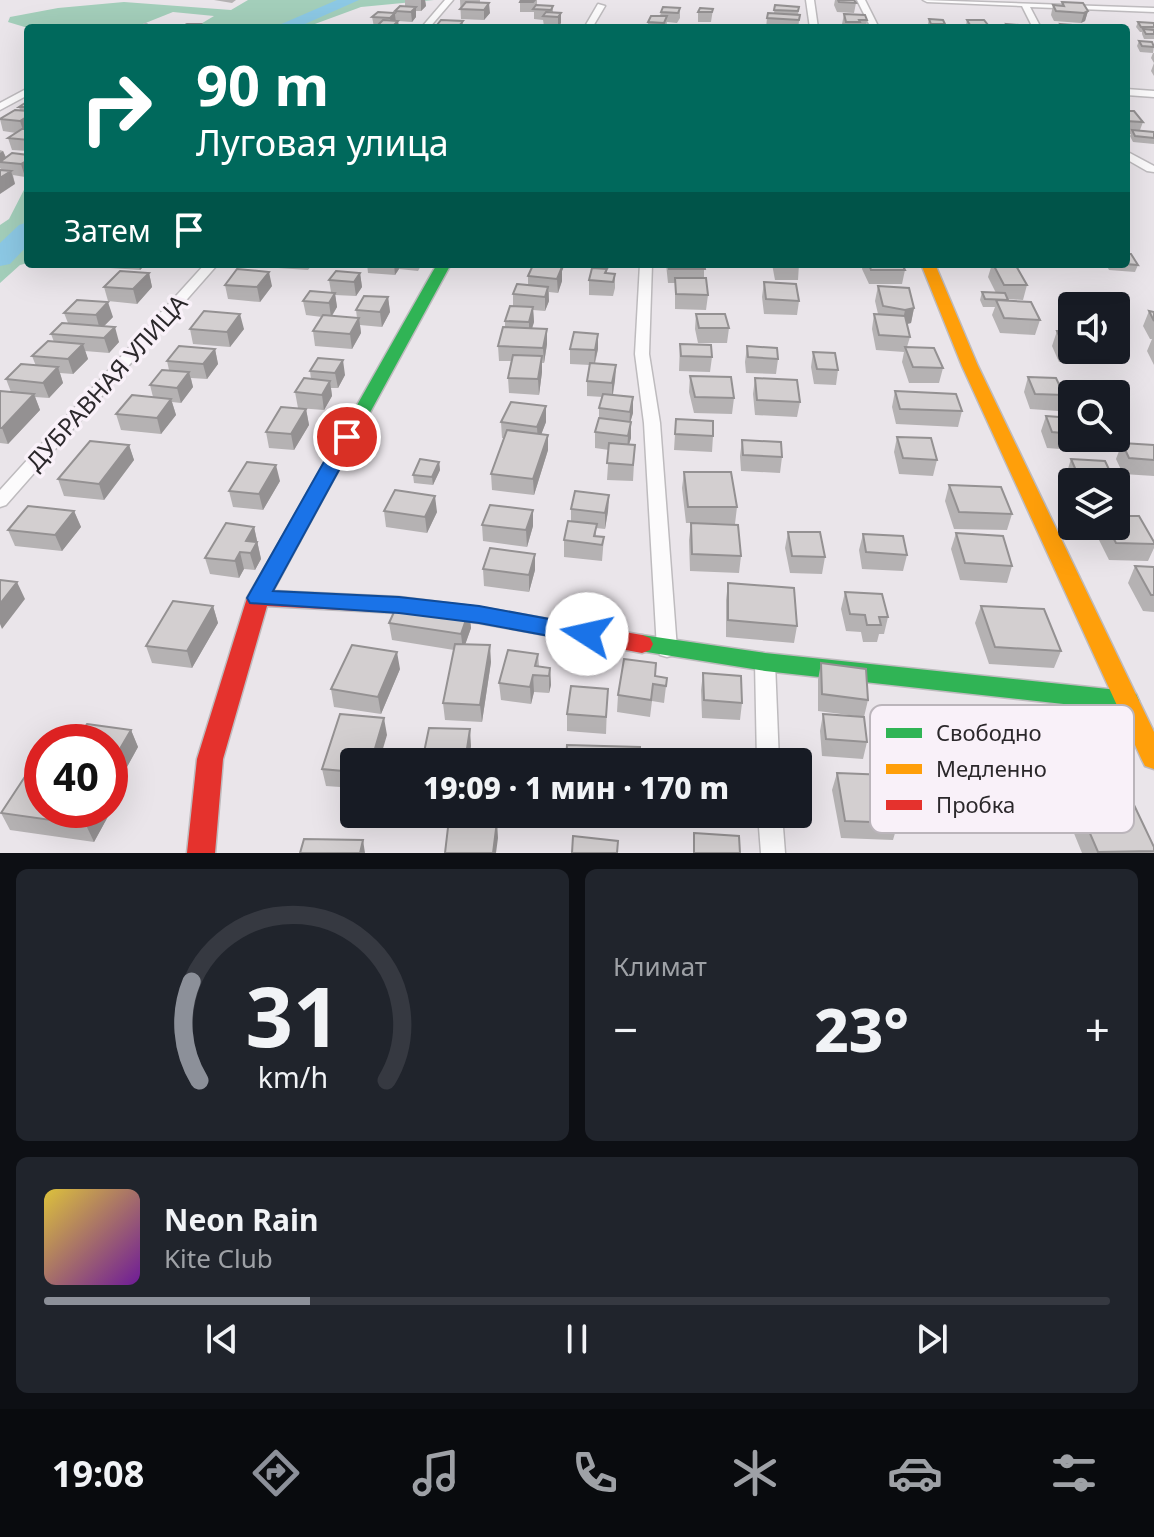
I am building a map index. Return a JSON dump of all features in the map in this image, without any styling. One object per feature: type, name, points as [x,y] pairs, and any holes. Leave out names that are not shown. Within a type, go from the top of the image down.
[{"type":"street","points":[[428,24],[449,0]]},
{"type":"street","points":[[810,0],[808,5],[813,24]]},
{"type":"street","points":[[861,0],[873,24]]},
{"type":"street","points":[[927,0],[1154,10]]},
{"type":"street","points":[[1025,4],[1035,24]]},
{"type":"street","points":[[590,24],[601,6]]},
{"type":"street","points":[[1130,92],[1154,94]]},
{"type":"street","points":[[0,107],[24,93]]},
{"type":"street","points":[[1130,156],[1151,169]]},
{"type":"street","name":"ДУБРАВНАЯ УЛИЦА","points":[[0,501],[208,268]]},
{"type":"street","points":[[201,853],[210,759],[258,598],[442,268]]},
{"type":"street","points":[[646,268],[642,354],[652,423],[667,649]]},
{"type":"street","points":[[930,268],[970,366],[1129,705]]},
{"type":"street","points":[[258,598],[399,605],[479,615],[667,649],[765,662],[1127,701]]},
{"type":"street","points":[[765,662],[768,748]]},
{"type":"street","points":[[1134,716],[1154,758]]},
{"type":"street","points":[[771,828],[773,853]]},
{"type":"green space","points":[[248,0],[434,0],[361,7],[315,24],[201,24],[214,16],[173,12],[143,24],[24,24],[24,27],[8,22],[10,17],[58,8],[124,2],[231,10]]},
{"type":"green space","points":[[24,190],[24,264],[0,283],[0,225],[9,219]]},
{"type":"building","points":[[854,0],[856,3],[839,2]]},
{"type":"building","points":[[466,2],[489,3],[484,10],[460,9]]},
{"type":"building","points":[[1062,2],[1083,3],[1088,11],[1056,11],[1053,5],[1064,6]]},
{"type":"building","points":[[536,5],[553,6],[551,10],[533,9]]},
{"type":"building","points":[[775,5],[799,7],[798,11],[774,10]]},
{"type":"building","points":[[400,6],[416,7],[411,12],[395,11]]},
{"type":"building","points":[[663,7],[680,8],[678,13],[661,12]]},
{"type":"building","points":[[700,8],[713,9],[712,12],[698,12]]},
{"type":"building","points":[[378,12],[395,13],[390,18],[372,17]]},
{"type":"building","points":[[546,12],[561,13],[558,17],[543,16]]},
{"type":"building","points":[[768,13],[800,15],[799,20],[767,18]]},
{"type":"building","points":[[844,14],[865,15],[867,20],[846,22]]},
{"type":"building","points":[[651,16],[667,16],[664,23],[648,22]]},
{"type":"building","points":[[929,19],[943,20],[945,24],[931,24]]},
{"type":"building","points":[[383,20],[398,21],[395,24],[379,24]]},
{"type":"building","points":[[441,20],[463,21],[461,24],[438,24]]},
{"type":"building","points":[[967,20],[984,20],[987,24],[969,24]]},
{"type":"building","points":[[1138,22],[1154,23],[1154,27],[1141,27]]},
{"type":"building","points":[[1143,29],[1154,30],[1154,34],[1146,34]]},
{"type":"building","points":[[1139,41],[1152,42],[1154,47],[1142,46]]},
{"type":"building","points":[[15,110],[24,111],[24,118],[20,121],[0,119]]},
{"type":"building","points":[[1130,111],[1134,111],[1143,122],[1130,121]]},
{"type":"building","points":[[22,129],[24,129],[24,140],[8,138]]},
{"type":"building","points":[[1132,130],[1154,132],[1154,138],[1135,136]]},
{"type":"building","points":[[12,153],[24,154],[21,164],[0,162]]},
{"type":"building","points":[[0,170],[11,171],[0,178]]},
{"type":"building","points":[[1130,254],[1131,254],[1138,265],[1130,264]]},
{"type":"building","points":[[532,268],[562,268],[557,279],[528,276]]},
{"type":"building","points":[[592,268],[607,269],[605,273],[615,274],[613,282],[589,280]]},
{"type":"building","points":[[870,268],[905,270],[871,270]]},
{"type":"building","points":[[995,268],[1017,268],[1027,285],[1004,285]]},
{"type":"building","points":[[237,269],[269,272],[257,287],[225,285]]},
{"type":"building","points":[[120,271],[149,273],[133,289],[104,287]]},
{"type":"building","points":[[336,271],[360,273],[354,282],[329,280]]},
{"type":"building","points":[[675,278],[706,278],[708,295],[676,294]]},
{"type":"building","points":[[764,282],[796,284],[799,301],[766,299]]},
{"type":"building","points":[[517,284],[548,287],[545,297],[513,294]]},
{"type":"building","points":[[878,286],[909,288],[914,308],[905,310],[883,306]]},
{"type":"building","points":[[310,291],[335,293],[329,303],[303,301]]},
{"type":"building","points":[[982,292],[1005,293],[1008,300],[985,299]]},
{"type":"building","points":[[364,296],[388,297],[380,312],[356,310]]},
{"type":"building","points":[[77,300],[108,302],[96,315],[64,313]]},
{"type":"building","points":[[996,300],[1031,302],[1040,320],[1004,318]]},
{"type":"building","points":[[510,306],[533,307],[529,322],[505,321]]},
{"type":"building","points":[[204,311],[240,314],[227,332],[190,329]]},
{"type":"building","points":[[696,314],[725,314],[729,328],[699,328]]},
{"type":"building","points":[[874,314],[905,316],[910,337],[879,335]]},
{"type":"building","points":[[323,315],[359,318],[350,334],[313,331]]},
{"type":"building","points":[[62,323],[115,327],[104,338],[51,334]]},
{"type":"building","points":[[503,327],[547,329],[543,348],[498,346]]},
{"type":"building","points":[[574,332],[598,334],[595,350],[570,349]]},
{"type":"building","points":[[48,341],[83,344],[68,359],[32,356]]},
{"type":"building","points":[[680,344],[711,345],[712,357],[681,356]]},
{"type":"building","points":[[179,346],[215,349],[203,364],[167,361]]},
{"type":"building","points":[[747,346],[777,348],[778,359],[748,357]]},
{"type":"building","points":[[905,347],[934,348],[943,368],[913,367]]},
{"type":"building","points":[[813,352],[835,353],[838,370],[817,369]]},
{"type":"building","points":[[513,355],[542,356],[538,379],[508,378]]},
{"type":"building","points":[[318,358],[343,360],[335,373],[310,371]]},
{"type":"building","points":[[590,363],[616,365],[612,383],[587,381]]},
{"type":"building","points":[[21,364],[58,367],[43,383],[6,379]]},
{"type":"building","points":[[162,370],[189,372],[177,388],[150,385]]},
{"type":"building","points":[[690,376],[731,377],[734,398],[695,397]]},
{"type":"building","points":[[1028,377],[1056,378],[1058,395],[1035,394]]},
{"type":"building","points":[[304,378],[330,381],[322,395],[295,392]]},
{"type":"building","points":[[755,378],[797,380],[800,402],[757,400]]},
{"type":"building","points":[[0,391],[34,394],[2,428],[0,428]]},
{"type":"building","points":[[895,391],[956,394],[962,411],[900,409]]},
{"type":"building","points":[[603,394],[633,397],[630,412],[599,408]]},
{"type":"building","points":[[132,395],[171,399],[157,418],[116,414]]},
{"type":"building","points":[[511,402],[546,406],[537,427],[501,422]]},
{"type":"building","points":[[281,407],[306,409],[291,434],[266,432]]},
{"type":"building","points":[[1046,416],[1058,417],[1058,433],[1052,432]]},
{"type":"building","points":[[599,418],[631,422],[628,436],[595,432]]},
{"type":"building","points":[[676,419],[713,421],[713,436],[675,434]]},
{"type":"building","points":[[507,430],[548,435],[533,479],[491,474]]},
{"type":"building","points":[[897,437],[931,438],[937,460],[903,458]]},
{"type":"building","points":[[742,440],[781,442],[782,457],[743,455]]},
{"type":"building","points":[[90,441],[129,445],[99,484],[58,479]]},
{"type":"building","points":[[609,443],[635,445],[633,465],[607,463]]},
{"type":"building","points":[[1130,444],[1154,445],[1154,460],[1129,458],[1126,452],[1130,452]]},
{"type":"building","points":[[420,459],[439,462],[432,477],[413,475]]},
{"type":"building","points":[[1071,459],[1105,461],[1108,468],[1075,468]]},
{"type":"building","points":[[247,462],[276,465],[259,494],[229,491]]},
{"type":"building","points":[[684,472],[731,472],[737,507],[688,507]]},
{"type":"building","points":[[949,485],[1001,487],[1012,514],[959,512]]},
{"type":"building","points":[[395,490],[435,496],[425,517],[384,511]]},
{"type":"building","points":[[575,491],[609,495],[605,513],[571,509]]},
{"type":"building","points":[[490,505],[533,510],[526,530],[482,525]]},
{"type":"building","points":[[28,506],[74,511],[55,535],[8,530]]},
{"type":"building","points":[[1130,516],[1139,516],[1154,544],[1116,543],[1114,540],[1130,540]]},
{"type":"building","points":[[568,521],[597,524],[594,536],[604,537],[602,545],[564,540]]},
{"type":"building","points":[[226,523],[254,527],[246,541],[257,542],[251,553],[240,552],[235,561],[205,558]]},
{"type":"building","points":[[691,523],[738,525],[741,556],[692,554]]},
{"type":"building","points":[[788,532],[820,532],[825,557],[792,556]]},
{"type":"building","points":[[956,533],[1003,536],[1012,566],[965,563]]},
{"type":"building","points":[[863,534],[903,536],[907,555],[866,552]]},
{"type":"building","points":[[490,548],[535,554],[529,575],[483,569]]},
{"type":"building","points":[[1135,566],[1154,567],[1154,595],[1151,595]]},
{"type":"building","points":[[0,580],[17,582],[0,604]]},
{"type":"building","points":[[728,583],[794,588],[797,626],[728,620]]},
{"type":"building","points":[[845,592],[882,594],[888,617],[879,617],[881,625],[867,625],[865,615],[850,614]]},
{"type":"building","points":[[173,601],[213,606],[187,651],[146,646]]},
{"type":"building","points":[[399,601],[469,611],[461,634],[389,623]]},
{"type":"building","points":[[981,606],[1044,609],[1061,651],[995,647]]},
{"type":"building","points":[[455,644],[490,645],[480,705],[443,703]]},
{"type":"building","points":[[352,645],[397,652],[378,697],[331,689]]},
{"type":"building","points":[[508,650],[538,654],[535,666],[550,668],[549,676],[533,675],[530,687],[499,683]]},
{"type":"building","points":[[624,659],[656,663],[655,676],[667,678],[666,686],[653,684],[651,700],[618,695]]},
{"type":"building","points":[[821,663],[866,669],[868,700],[822,694]]},
{"type":"building","points":[[703,673],[741,676],[742,703],[704,700]]},
{"type":"building","points":[[571,686],[608,689],[606,717],[567,714]]},
{"type":"building","points":[[340,714],[384,718],[375,748],[340,748],[340,771],[322,769]]},
{"type":"building","points":[[823,714],[864,717],[867,742],[826,739]]},
{"type":"building","points":[[429,728],[470,729],[467,748],[425,748]]},
{"type":"building","points":[[567,745],[640,747],[640,748],[567,748]]},
{"type":"building","points":[[837,773],[870,774],[870,822],[845,821]]},
{"type":"building","points":[[24,778],[24,816],[1,813]]},
{"type":"building","points":[[1134,805],[1154,851],[1098,852],[1090,833],[1134,833]]},
{"type":"building","points":[[448,828],[496,828],[493,853],[445,853]]},
{"type":"building","points":[[694,833],[739,836],[740,853],[694,853]]},
{"type":"building","points":[[573,836],[618,841],[617,853],[572,853]]},
{"type":"building","points":[[304,839],[363,840],[360,853],[300,853]]},
{"type":"waterway","points":[[291,24],[351,0]]},
{"type":"waterway","points":[[0,258],[24,234]]},
{"type":"traffic: fast","points":[[290,541],[442,268]]},
{"type":"traffic: fast","points":[[642,644],[765,662],[1127,701]]},
{"type":"traffic: slow","points":[[930,268],[970,366],[1129,705]]},
{"type":"traffic: slow","points":[[1134,715],[1154,758]]},
{"type":"traffic: jam","points":[[201,853],[210,759],[258,598],[290,541]]},
{"type":"traffic: jam","points":[[258,598],[399,605],[479,615],[642,644]]},
{"type":"route","points":[[347,437],[258,598],[399,605],[587,634]]}]
